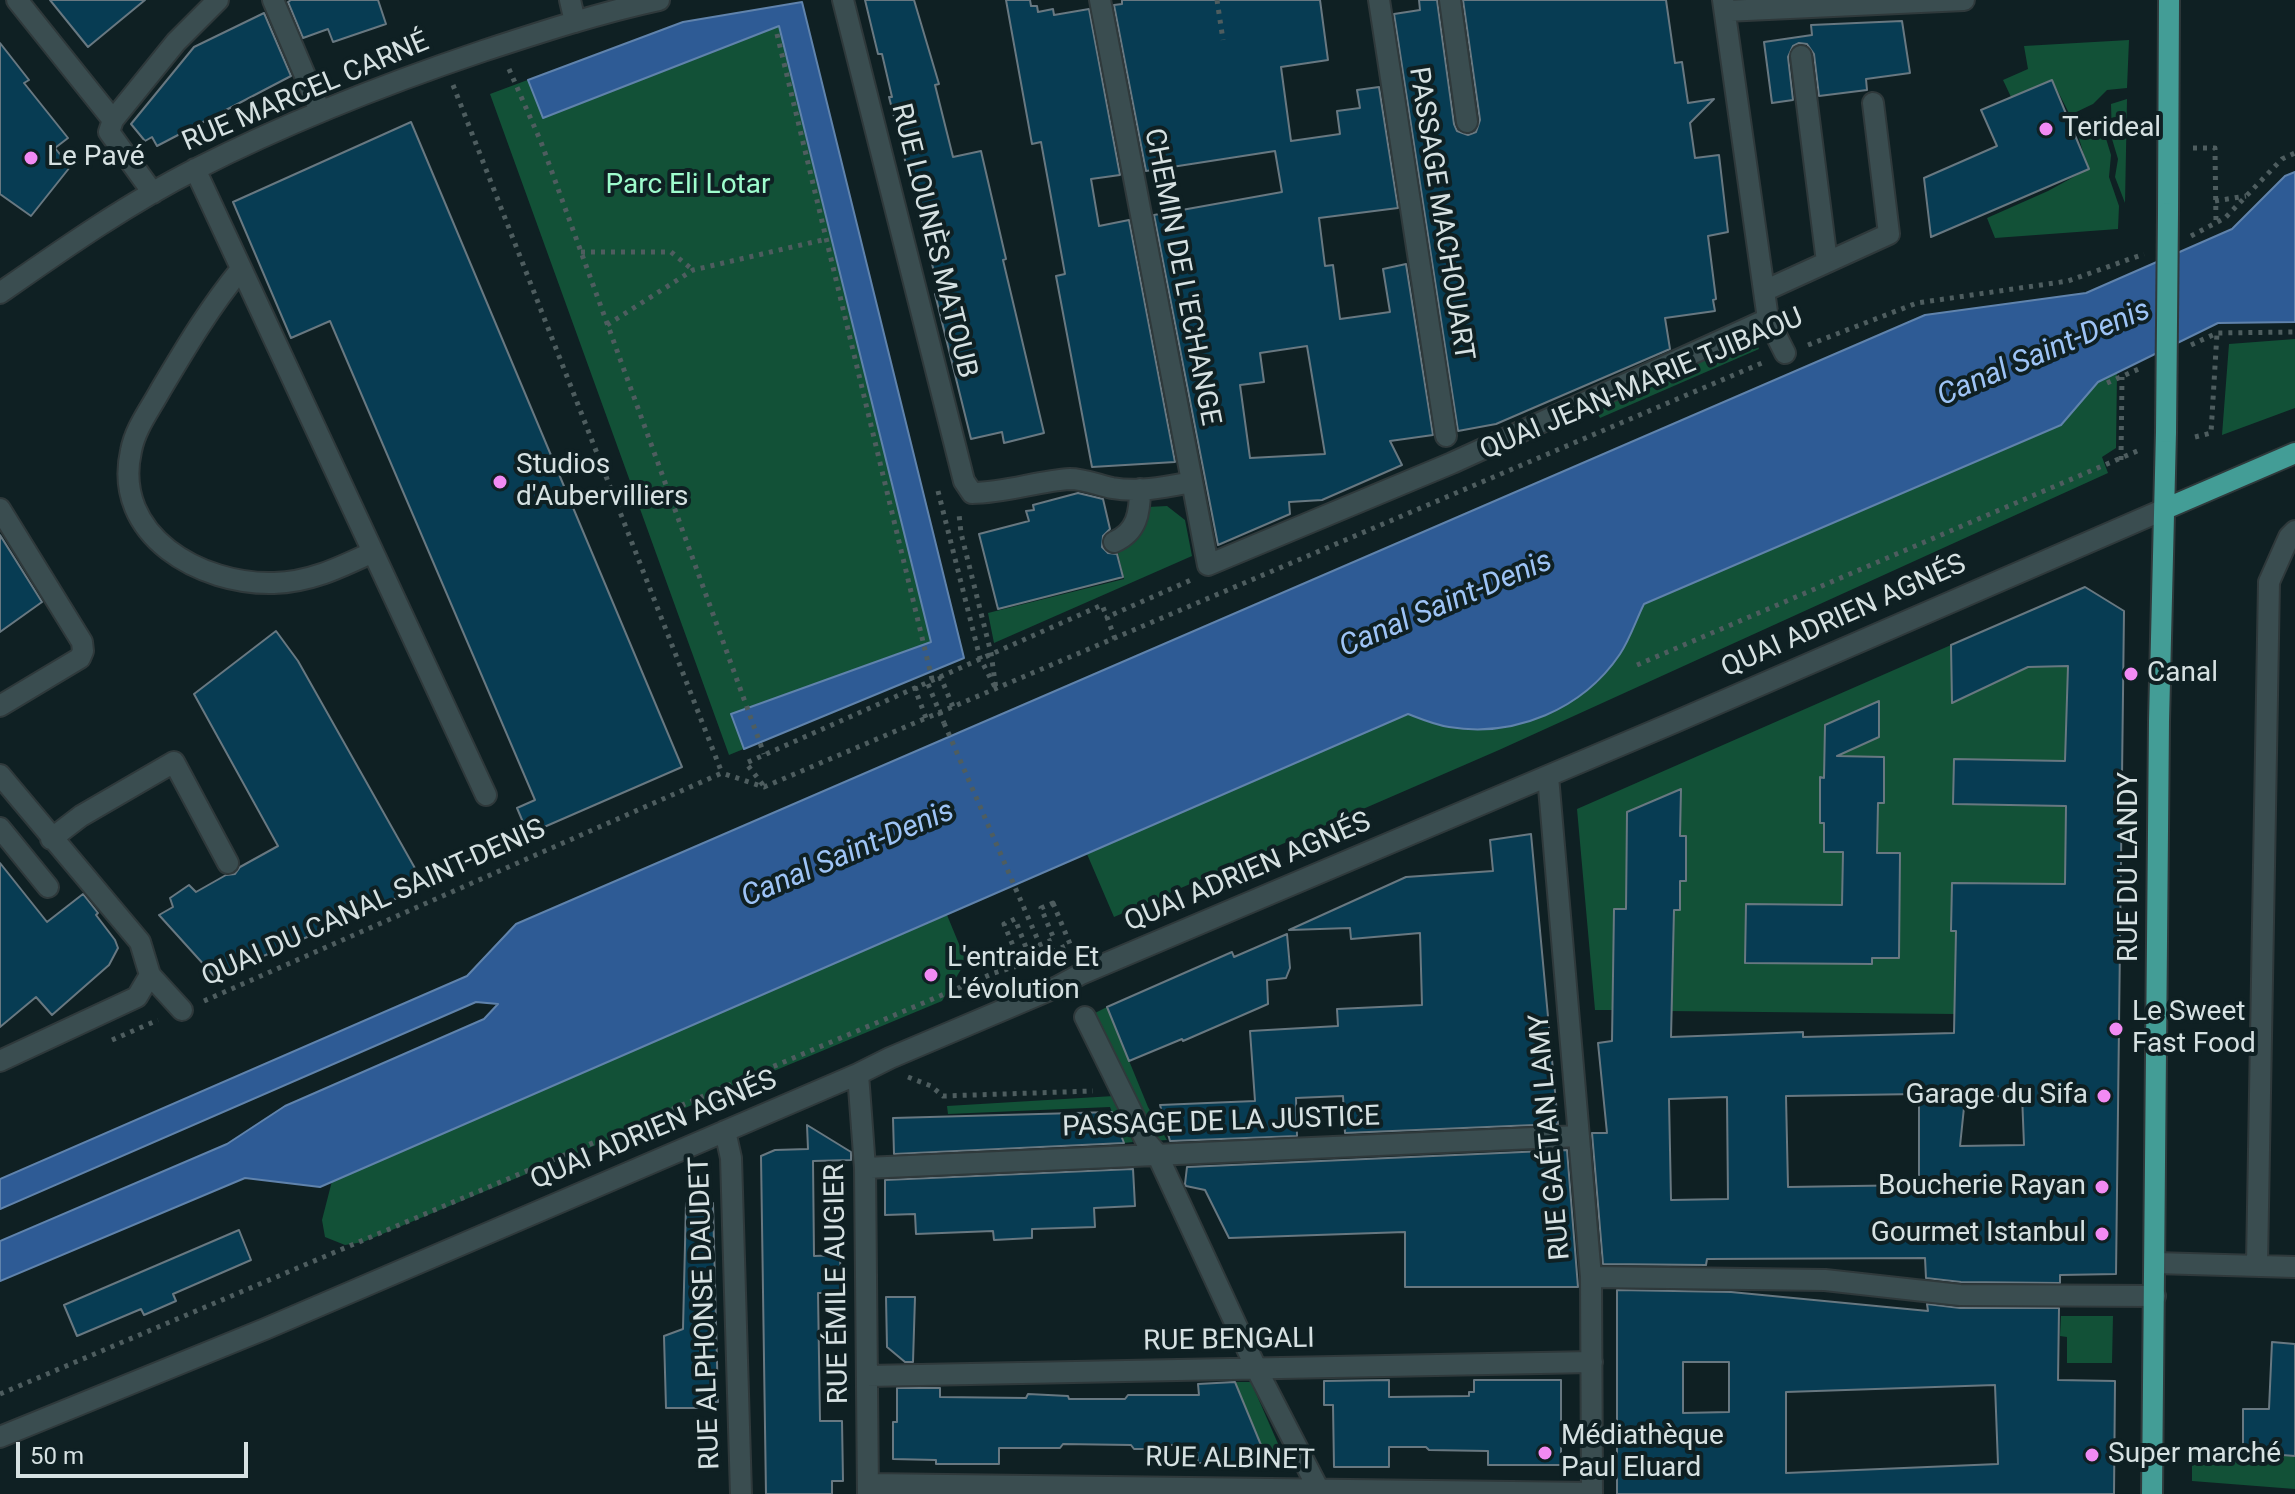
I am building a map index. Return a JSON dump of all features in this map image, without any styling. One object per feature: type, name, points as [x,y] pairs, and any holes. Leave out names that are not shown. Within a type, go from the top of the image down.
[{"type":"main road","name":"RUE DU LANDY","points":[[2152,1494],[2169,0]]},
{"type":"main road","points":[[2165,509],[2295,453]]},
{"type":"street","points":[[17,0],[113,120]]},
{"type":"street","points":[[153,193],[109,132],[113,120],[176,42],[218,0]]},
{"type":"street","points":[[273,0],[320,111]]},
{"type":"street","points":[[570,0],[575,22]]},
{"type":"street","name":"RUE MARCEL CARNÉ","points":[[0,293],[57,253],[195,169],[320,111],[445,64],[575,22],[659,0]]},
{"type":"street","name":"RUE LOUNÈS MATOUB","points":[[843,0],[964,481],[972,493]]},
{"type":"street","name":"CHEMIN DE L'ECHANGE","points":[[1100,0],[1208,565]]},
{"type":"street","name":"PASSAGE MACHOUART","points":[[1379,0],[1446,436]]},
{"type":"street","points":[[1450,0],[1467,122]]},
{"type":"street","points":[[1785,353],[1768,319],[1724,6],[1964,0]]},
{"type":"street","points":[[1801,56],[1827,262]]},
{"type":"street","points":[[1764,291],[1889,234],[1873,103]]},
{"type":"street","points":[[195,169],[486,795]]},
{"type":"street","points":[[241,269],[201,323],[139,426],[130,452],[129,480],[133,507],[145,528],[172,554],[238,582],[303,580],[328,573],[373,552]]},
{"type":"street","name":"QUAI JEAN-MARIE TJIBAOU","points":[[1208,565],[1452,463],[1768,319]]},
{"type":"street","points":[[972,493],[994,493],[1075,479],[1112,488],[1140,489],[1192,482]]},
{"type":"street","points":[[1114,542],[1129,533],[1139,516],[1140,489]]},
{"type":"street","points":[[0,509],[82,642],[83,651],[80,658],[0,706]]},
{"type":"street","name":"QUAI ADRIEN AGNÉS","points":[[0,1437],[265,1329],[2165,509]]},
{"type":"street","points":[[2257,1264],[2269,582],[2289,537],[2295,531]]},
{"type":"street","points":[[51,839],[81,816],[174,762],[228,863]]},
{"type":"street","points":[[0,775],[140,942],[150,975],[182,1010]]},
{"type":"street","name":"RUE GAÉTAN LAMY","points":[[1548,776],[1591,1277],[1592,1494]]},
{"type":"street","points":[[0,828],[48,887]]},
{"type":"street","points":[[0,1061],[137,997],[150,975]]},
{"type":"street","points":[[1085,1017],[1146,1141],[1157,1154],[1256,1368],[1320,1492]]},
{"type":"street","name":"RUE ÉMILE AUGIER","points":[[858,1074],[865,1168],[868,1489]]},
{"type":"street","name":"RUE ALPHONSE DAUDET","points":[[725,1131],[731,1158],[741,1494]]},
{"type":"street","name":"PASSAGE DE LA JUSTICE","points":[[865,1168],[1579,1136]]},
{"type":"street","points":[[2155,1263],[2295,1267]]},
{"type":"street","points":[[1591,1277],[1825,1280],[1960,1295],[2155,1296]]},
{"type":"street","name":"RUE BENGALI","points":[[867,1376],[1592,1362]]},
{"type":"street","name":"RUE ALBINET","points":[[868,1489],[1592,1494]]},
{"type":"path","points":[[1217,0],[1223,40]]},
{"type":"path","points":[[777,34],[930,682],[1040,945]]},
{"type":"path","points":[[500,46],[541,142],[764,754]]},
{"type":"path","points":[[445,64],[722,773],[764,787],[1115,639],[1102,605],[915,689],[927,718]]},
{"type":"path","points":[[2215,148],[2216,224]]},
{"type":"path","points":[[2189,236],[2225,218],[2282,159],[2295,153]]},
{"type":"path","points":[[2215,201],[2246,196]]},
{"type":"path","points":[[607,325],[693,270],[827,239]]},
{"type":"path","points":[[580,252],[671,252],[693,270]]},
{"type":"path","name":"QUAI JEAN-MARIE TJIBAOU","points":[[1115,639],[1785,353],[1917,303],[2068,281],[2145,254]]},
{"type":"path","points":[[2190,346],[2217,333],[2295,332]]},
{"type":"path","points":[[2195,437],[2211,433],[2217,333]]},
{"type":"path","points":[[2107,383],[2149,364]]},
{"type":"path","points":[[2121,460],[2122,376]]},
{"type":"path","points":[[1637,665],[2142,449]]},
{"type":"path","points":[[972,493],[958,514],[991,653]]},
{"type":"path","points":[[1107,617],[1200,575],[1208,565]]},
{"type":"path","points":[[764,787],[746,763],[930,682],[941,678],[953,707]]},
{"type":"path","name":"QUAI DU CANAL SAINT-DENIS","points":[[98,1046],[722,773]]},
{"type":"path","points":[[0,1394],[994,973],[1021,965],[1070,944],[1053,903],[1041,908],[1054,939],[1040,945],[1027,950],[1015,919],[1004,924],[1021,965]]},
{"type":"path","points":[[890,1058],[897,1072],[931,1086],[943,1096],[1122,1090]]},
{"type":"green space","name":"Parc Eli Lotar","points":[[802,2],[964,658],[729,755],[490,94],[683,22]]},
{"type":"green space","points":[[2129,40],[2127,88],[2107,90],[2093,104],[2070,115],[2052,80],[2011,97],[2003,80],[2028,69],[2024,46]]},
{"type":"green space","points":[[2127,99],[2125,203],[2115,177],[2118,159],[2112,139],[2111,104]]},
{"type":"green space","points":[[2104,116],[2104,132],[2111,155],[2109,177],[2119,206],[2118,229],[1995,238],[1987,218],[2088,169],[2076,128]]},
{"type":"green space","points":[[1755,337],[1759,349],[1600,418],[1594,406],[1651,383],[1653,388],[1671,380],[1669,372]]},
{"type":"green space","points":[[2295,339],[2295,408],[2222,435],[2229,344]]},
{"type":"green space","points":[[2117,372],[2116,448],[2102,457],[2108,473],[1499,750],[1114,917],[1087,854],[1408,714],[1448,727],[1597,683],[1621,652],[1644,604],[2061,425],[2098,382]]},
{"type":"green space","points":[[1167,506],[1185,520],[1192,556],[994,643],[988,613],[1124,579],[1117,549],[1141,532],[1148,507]]},
{"type":"green space","points":[[1951,645],[1952,702],[2028,667],[2068,666],[2065,761],[1954,759],[1953,804],[2066,806],[2065,884],[1952,883],[1951,931],[2063,932],[1955,1014],[1666,1011],[1673,982],[1673,940],[1667,939],[1680,881],[1686,880],[1686,837],[1680,836],[1680,789],[1627,812],[1626,909],[1614,910],[1612,1010],[1595,1010],[1577,809]]},
{"type":"green space","points":[[947,915],[966,961],[942,1001],[363,1242],[345,1245],[325,1237],[322,1220],[332,1181]]},
{"type":"green space","points":[[1107,1007],[1148,1107],[1167,1140],[1152,1141],[1095,1013]]},
{"type":"green space","points":[[1114,1096],[1133,1142],[1124,1143],[1110,1107],[948,1114],[947,1106]]},
{"type":"green space","points":[[2061,1316],[2113,1316],[2112,1363],[2067,1363],[2067,1337],[2060,1336]]},
{"type":"green space","points":[[1235,1382],[1251,1382],[1279,1446],[1279,1465],[1268,1463]]},
{"type":"green space","points":[[2192,1448],[2295,1455],[2295,1489],[2192,1481]]},
{"type":"water","points":[[802,2],[964,658],[744,749],[731,714],[931,642],[779,26],[543,118],[528,80],[683,22]]},
{"type":"water","name":"Canal Saint-Denis","points":[[2295,172],[2295,322],[2218,323],[2098,382],[2061,425],[1644,604],[1624,648],[1605,673],[1567,704],[1545,715],[1498,728],[1474,729],[1444,726],[1408,714],[320,1187],[245,1178],[0,1281],[0,1241],[227,1144],[285,1106],[484,1019],[498,1004],[476,1002],[0,1209],[0,1179],[467,976],[516,924],[1925,315],[2086,293],[2232,229],[2285,176]]},
{"type":"building","points":[[50,0],[145,0],[88,47]]},
{"type":"building","points":[[378,0],[386,24],[333,42],[328,29],[303,38],[288,2]]},
{"type":"building","points":[[865,0],[914,0],[939,84],[935,85],[953,157],[981,151],[1044,433],[1004,443],[1002,432],[971,439],[935,294],[939,294],[909,164],[906,164],[882,54],[878,54]]},
{"type":"building","points":[[1006,0],[1030,0],[1031,6],[1037,6],[1038,12],[1053,9],[1054,15],[1089,9],[1120,175],[1091,179],[1099,226],[1129,220],[1175,462],[1092,467],[1056,276],[1065,274],[1041,142],[1032,144]]},
{"type":"building","points":[[1122,0],[1320,0],[1328,60],[1281,67],[1291,141],[1340,134],[1337,111],[1360,108],[1357,90],[1379,87],[1398,208],[1319,218],[1325,266],[1333,265],[1340,319],[1390,312],[1383,269],[1406,264],[1433,435],[1390,441],[1402,465],[1322,500],[1289,502],[1290,514],[1218,545],[1154,215],[1282,192],[1275,151],[1146,171],[1114,5],[1122,4]],"holes":[[[1307,346],[1325,454],[1250,458],[1240,385],[1264,382],[1260,353]]]},
{"type":"building","points":[[1419,0],[1437,0],[1454,124],[1457,131],[1468,135],[1476,132],[1480,120],[1463,0],[1666,0],[1675,63],[1682,62],[1688,103],[1714,99],[1690,123],[1695,158],[1719,155],[1728,232],[1708,236],[1715,311],[1665,318],[1670,349],[1496,424],[1458,431],[1394,14],[1420,10]]},
{"type":"building","points":[[264,13],[291,76],[157,146],[152,137],[145,141],[131,124],[194,47]]},
{"type":"building","points":[[1902,21],[1910,73],[1866,79],[1867,90],[1819,96],[1814,54],[1807,44],[1799,43],[1793,46],[1788,57],[1793,100],[1772,103],[1764,42],[1812,35],[1811,25]]},
{"type":"building","name":"Le Pavé","points":[[0,43],[29,80],[24,83],[68,138],[55,148],[70,167],[31,216],[0,194]]},
{"type":"building","points":[[2052,80],[2089,169],[1931,237],[1924,178],[1997,146],[1981,110]]},
{"type":"building","name":"Studios d'Aubervilliers","points":[[411,122],[682,767],[528,834],[517,808],[535,800],[330,321],[291,338],[233,202]]},
{"type":"building","points":[[1078,493],[1103,499],[1110,529],[1103,536],[1102,547],[1108,553],[1117,554],[1123,577],[998,609],[979,534],[1029,521],[1026,511],[1034,510],[1033,505]]},
{"type":"building","points":[[0,535],[42,602],[0,632]]},
{"type":"building","points":[[2085,587],[2124,611],[2116,1274],[2060,1275],[2060,1283],[1961,1282],[1926,1278],[1925,1258],[1707,1259],[1706,1265],[1603,1264],[1592,1133],[1607,1133],[1598,1043],[1612,1041],[1614,909],[1626,909],[1627,812],[1681,789],[1680,836],[1686,836],[1686,881],[1680,881],[1680,910],[1674,910],[1671,1037],[1803,1032],[1803,1037],[1954,1033],[1956,931],[1951,931],[1952,883],[2065,884],[2066,806],[1953,804],[1954,759],[2065,761],[2068,666],[2028,667],[1952,703],[1951,645]],"holes":[[[1919,1094],[1919,1185],[1788,1187],[1786,1096]],[[2022,1095],[2024,1145],[1960,1146],[1965,1098]],[[1727,1097],[1728,1199],[1671,1200],[1669,1099]]]},
{"type":"building","points":[[276,631],[298,661],[425,886],[215,977],[159,915],[173,907],[170,898],[189,885],[196,892],[226,875],[235,874],[240,867],[278,846],[194,694]]},
{"type":"building","points":[[1879,701],[1879,737],[1837,756],[1884,757],[1884,803],[1878,803],[1877,853],[1900,853],[1899,958],[1872,958],[1872,964],[1745,963],[1746,904],[1842,905],[1843,852],[1824,852],[1824,823],[1820,823],[1825,725]]},
{"type":"building","points":[[1531,834],[1558,1124],[1345,1133],[1343,1096],[1296,1098],[1297,1136],[1170,1141],[1160,1105],[1255,1101],[1250,1031],[1338,1026],[1337,1009],[1422,1005],[1420,933],[1351,939],[1350,928],[1289,930],[1406,877],[1493,871],[1490,840]]},
{"type":"building","points":[[0,863],[47,922],[83,894],[118,948],[109,965],[52,1015],[36,997],[0,1027]]},
{"type":"building","points":[[1287,934],[1290,968],[1286,978],[1267,980],[1268,1004],[1129,1061],[1107,1007],[1232,952],[1234,957]]},
{"type":"building","points":[[1112,1112],[1124,1143],[894,1154],[893,1118]]},
{"type":"building","points":[[807,1125],[851,1152],[851,1160],[813,1161],[814,1256],[840,1255],[841,1293],[818,1293],[820,1421],[842,1421],[843,1481],[832,1481],[832,1494],[766,1494],[761,1156],[775,1150],[808,1149]]},
{"type":"building","points":[[1567,1150],[1578,1287],[1405,1287],[1405,1232],[1229,1238],[1205,1190],[1185,1184],[1187,1167]]},
{"type":"building","points":[[1133,1169],[1135,1206],[1094,1208],[1095,1227],[1032,1229],[1032,1238],[994,1240],[993,1231],[916,1234],[915,1214],[885,1215],[885,1180]]},
{"type":"building","points":[[686,1203],[713,1203],[718,1402],[707,1402],[707,1408],[666,1408],[664,1336],[683,1329]]},
{"type":"building","points":[[239,1230],[251,1260],[173,1294],[176,1301],[144,1315],[141,1309],[77,1336],[64,1305]]},
{"type":"building","points":[[1617,1290],[1731,1292],[1928,1311],[1927,1304],[1960,1308],[2059,1308],[2058,1380],[2115,1381],[2114,1494],[1617,1494]],"holes":[[[1683,1362],[1729,1362],[1729,1412],[1683,1413]],[[1995,1385],[1998,1464],[1786,1473],[1786,1392]]]},
{"type":"building","points":[[886,1297],[915,1297],[913,1362],[905,1362],[887,1347]]},
{"type":"building","points":[[2272,1342],[2295,1344],[2295,1456],[2243,1452],[2243,1409],[2269,1409]]},
{"type":"building","points":[[1389,1380],[1389,1397],[1469,1396],[1469,1392],[1474,1392],[1474,1380],[1561,1380],[1561,1465],[1488,1465],[1488,1451],[1389,1447],[1389,1467],[1334,1467],[1333,1405],[1324,1405],[1324,1381]]},
{"type":"building","points":[[1235,1382],[1268,1462],[1198,1463],[1196,1445],[1160,1445],[1158,1449],[1134,1449],[1131,1445],[1063,1444],[1060,1448],[999,1448],[999,1464],[936,1464],[936,1460],[893,1459],[897,1388],[940,1388],[940,1397],[1026,1398],[1028,1394],[1068,1396],[1069,1399],[1125,1399],[1128,1395],[1199,1395],[1198,1384]]},
{"type":"place","name":"Terideal","points":[[2046,129]]},
{"type":"place","name":"Le Pavé","points":[[31,158]]},
{"type":"place","name":"Studios d'Aubervilliers","points":[[500,482]]},
{"type":"place","name":"Canal","points":[[2131,674]]},
{"type":"place","name":"L'entraide Et L'évolution","points":[[931,975]]},
{"type":"place","name":"Le Sweet Fast Food","points":[[2116,1029]]},
{"type":"place","name":"Garage du Sifa","points":[[2104,1096]]},
{"type":"place","name":"Boucherie Rayan","points":[[2102,1187]]},
{"type":"place","name":"Gourmet Istanbul","points":[[2102,1234]]},
{"type":"place","name":"Médiathèque Paul Eluard","points":[[1545,1453]]},
{"type":"place","name":"Super marché","points":[[2092,1455]]}]
